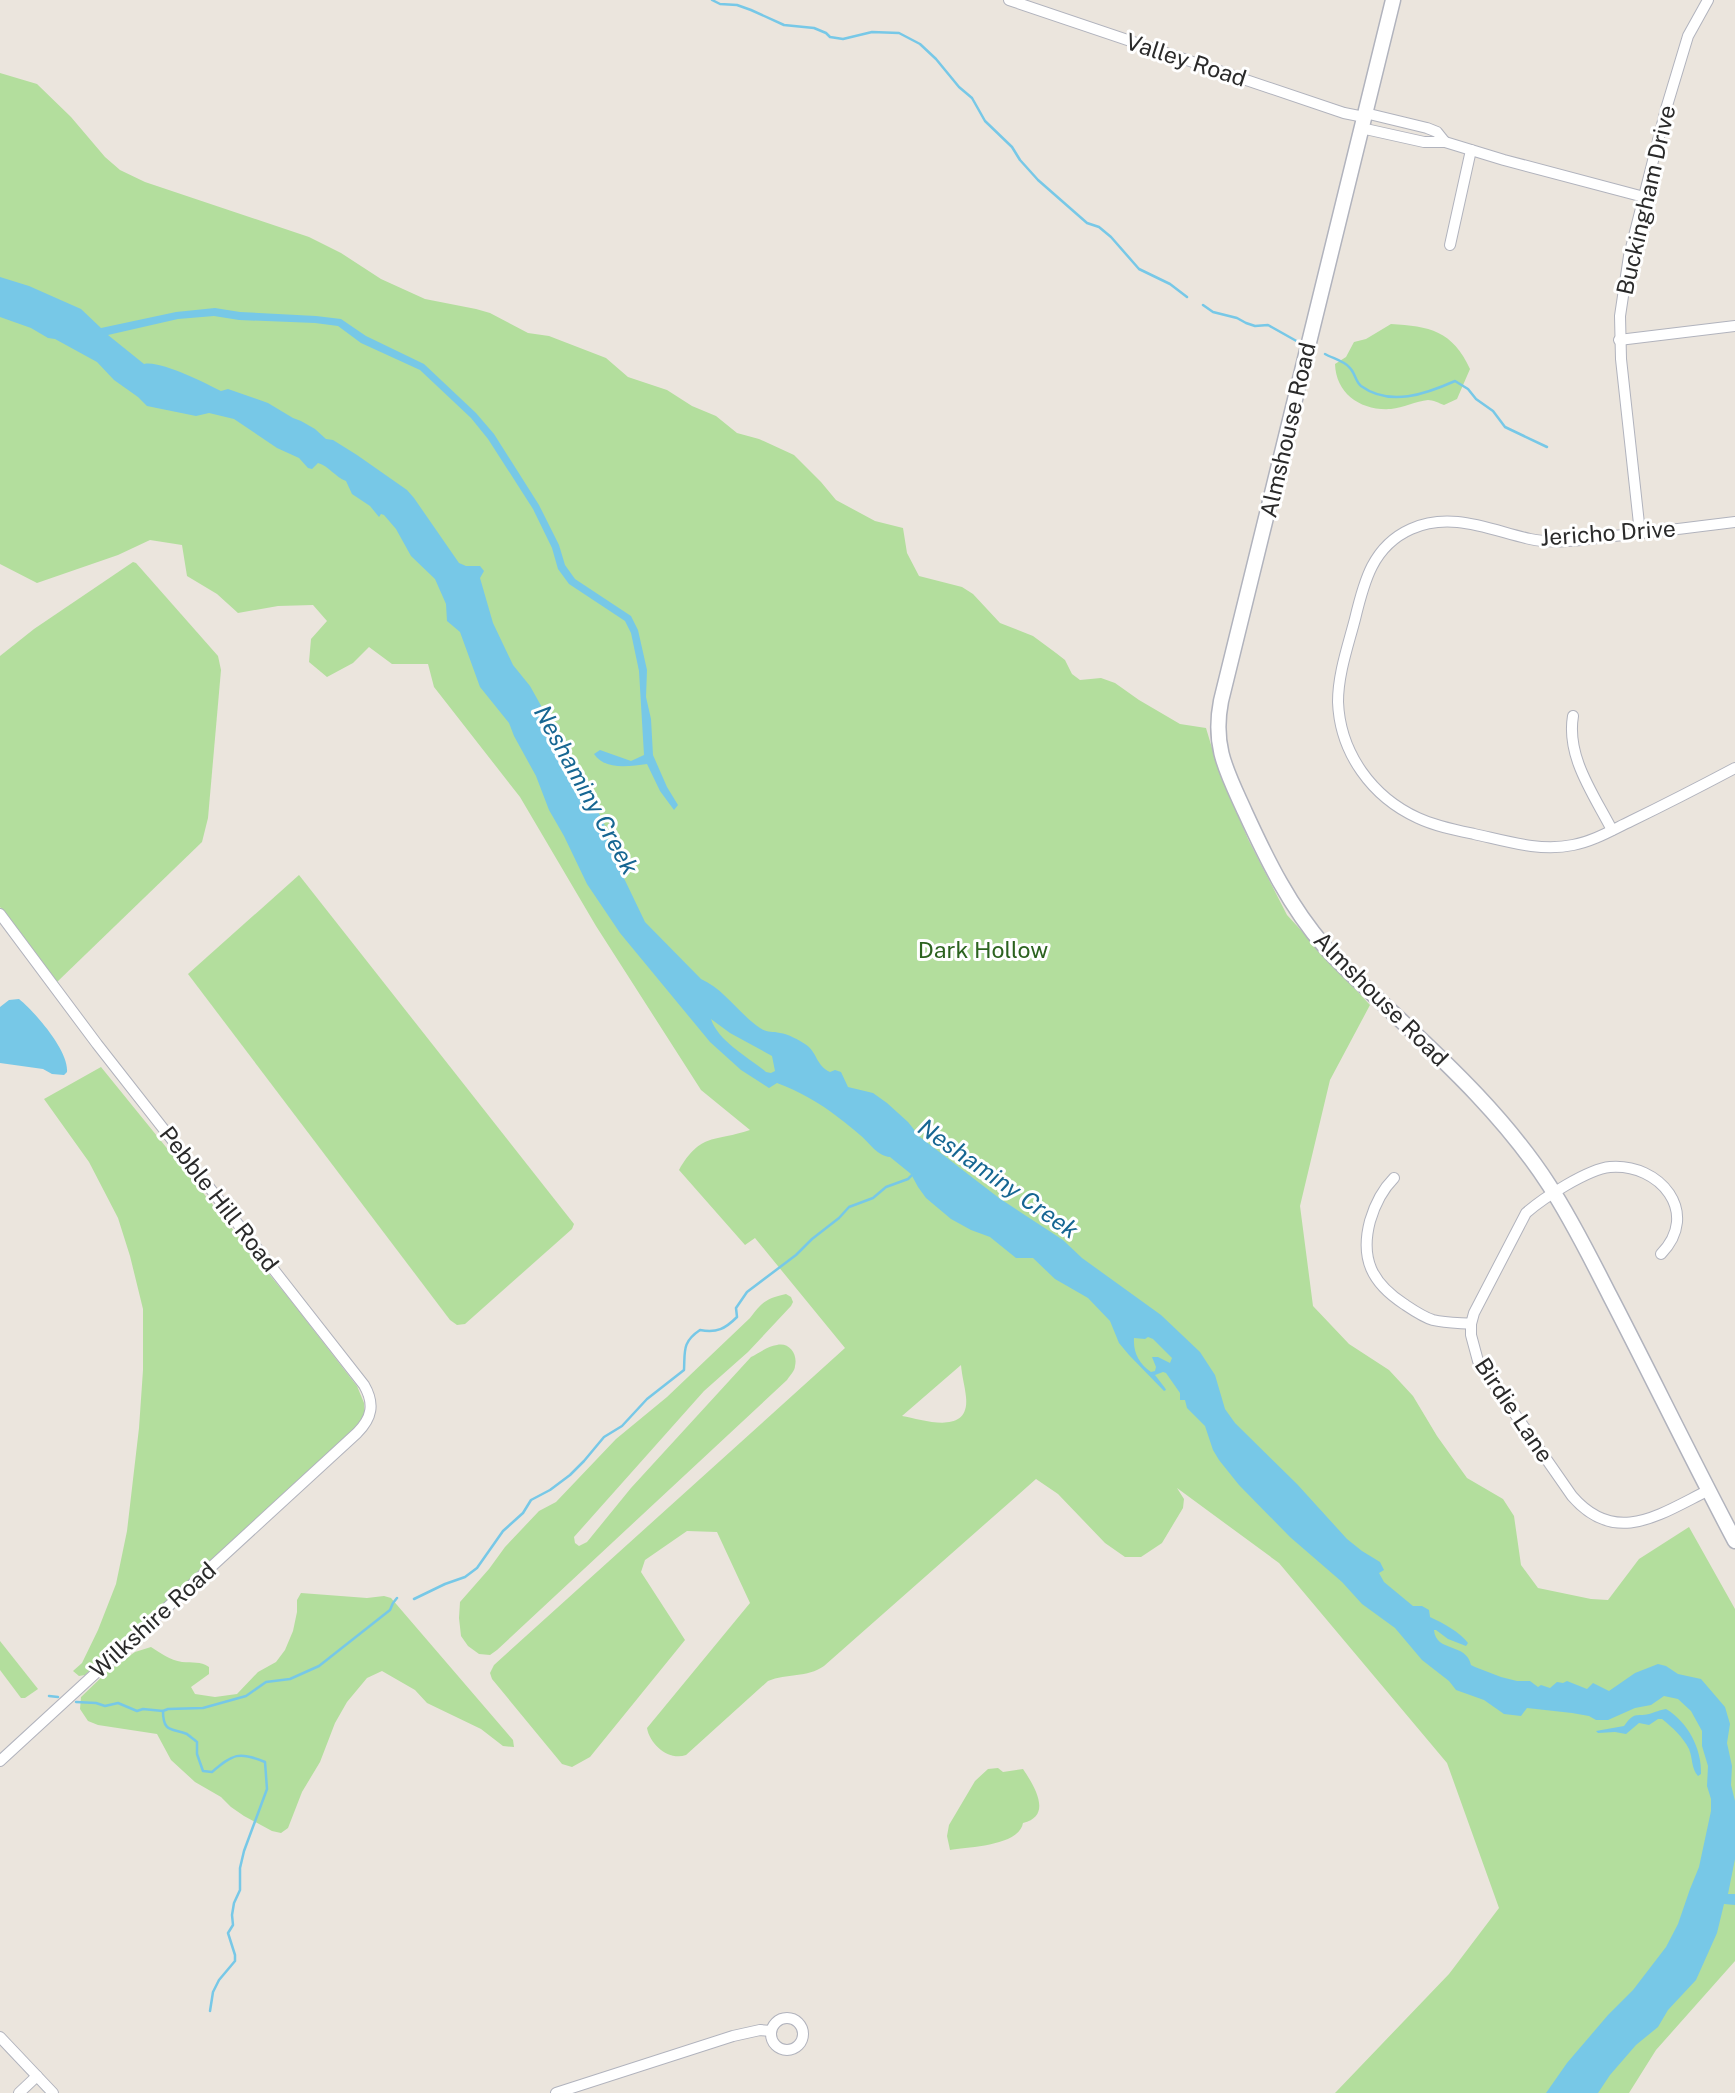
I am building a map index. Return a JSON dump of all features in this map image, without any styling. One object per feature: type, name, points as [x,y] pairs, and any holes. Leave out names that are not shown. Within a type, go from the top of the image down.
[{"type":"main road","name":"Almshouse Road","points":[[1393,0],[1221,701],[1218,742],[1226,770],[1268,862],[1312,932],[1338,961],[1428,1046],[1497,1117],[1527,1153],[1554,1193],[1735,1541]]},
{"type":"street","name":"Valley Road","points":[[1009,0],[1363,120]]},
{"type":"street","name":"Buckingham Drive","points":[[1640,533],[1619,340],[1620,316],[1629,256],[1683,51],[1708,0]]},
{"type":"street","points":[[1363,120],[1427,128],[1437,132],[1445,142]]},
{"type":"street","points":[[1363,120],[1424,142],[1445,142],[1644,197]]},
{"type":"street","points":[[1450,245],[1471,150]]},
{"type":"street","points":[[1619,340],[1735,326]]},
{"type":"street","name":"Jericho Drive","points":[[1735,522],[1583,540],[1544,541],[1463,522],[1425,524],[1402,534],[1384,547],[1374,560],[1366,578],[1339,694],[1342,729],[1354,761],[1375,789],[1388,800],[1417,817],[1448,828],[1542,847],[1590,841],[1735,768]]},
{"type":"street","points":[[1573,716],[1571,729],[1574,750],[1585,779],[1612,830]]},
{"type":"street","name":"Pebble Hill Road","points":[[0,914],[97,1044],[364,1385],[372,1404],[368,1421],[306,1480]]},
{"type":"street","points":[[1394,1178],[1380,1195],[1368,1229],[1367,1257],[1374,1276],[1389,1293],[1427,1318],[1471,1324],[1476,1309],[1524,1216],[1554,1193],[1583,1176],[1606,1167],[1625,1167],[1648,1175],[1667,1191],[1676,1208],[1678,1225],[1675,1235],[1661,1254]]},
{"type":"street","name":"Birdie Lane","points":[[1471,1324],[1474,1350],[1481,1367],[1584,1509],[1609,1522],[1637,1522],[1709,1490]]},
{"type":"street","name":"Wilkshire Road","points":[[0,1761],[306,1480]]},
{"type":"street","points":[[555,2093],[748,2032],[771,2031]]},
{"type":"street","points":[[0,2037],[53,2093]]},
{"type":"street","points":[[19,2093],[37,2077]]},
{"type":"green space","name":"Dark Hollow","points":[[0,73],[37,84],[120,170],[145,182],[309,237],[341,253],[381,279],[425,299],[490,313],[528,333],[549,336],[606,358],[628,377],[667,390],[692,406],[716,416],[737,433],[759,439],[794,455],[836,500],[875,521],[903,528],[907,553],[919,576],[962,587],[973,594],[1000,623],[1033,636],[1065,660],[1072,674],[1080,680],[1101,678],[1115,683],[1180,724],[1206,728],[1218,768],[1248,839],[1287,915],[1370,1005],[1330,1080],[1300,1206],[1313,1306],[1349,1344],[1389,1370],[1413,1396],[1467,1478],[1503,1499],[1514,1516],[1521,1565],[1538,1588],[1608,1600],[1639,1559],[1689,1527],[1735,1609],[1735,1961],[1656,2050],[1629,2093],[1335,2093],[1449,1974],[1499,1908],[1447,1763],[1279,1563],[1177,1488],[1184,1499],[1183,1508],[1162,1543],[1141,1557],[1125,1557],[1105,1543],[1058,1494],[1036,1479],[824,1666],[811,1672],[768,1681],[686,1755],[673,1756],[656,1746],[647,1728],[750,1603],[717,1532],[687,1531],[645,1560],[641,1572],[685,1640],[590,1757],[572,1767],[562,1764],[492,1679],[490,1673],[494,1665],[845,1348],[755,1238],[745,1245],[679,1170],[694,1149],[702,1144],[750,1130],[701,1090],[596,926],[520,797],[434,687],[428,664],[392,664],[369,647],[353,663],[327,677],[309,662],[311,639],[327,621],[313,605],[278,606],[238,613],[217,594],[187,576],[182,545],[150,540],[118,555],[37,583],[0,564]],"holes":[[[961,1365],[966,1397],[961,1417],[944,1423],[902,1416]]]},
{"type":"green space","points":[[1391,324],[1428,329],[1456,346],[1470,369],[1457,399],[1444,405],[1428,400],[1380,409],[1360,404],[1345,392],[1336,375],[1335,364],[1346,357],[1354,342],[1366,339]]},
{"type":"green space","points":[[133,562],[218,656],[221,670],[208,818],[202,842],[57,982],[0,907],[0,656],[34,629]]},
{"type":"green space","points":[[299,875],[574,1224],[572,1229],[465,1324],[457,1325],[450,1320],[188,974]]},
{"type":"green space","points":[[101,1067],[357,1386],[364,1403],[365,1417],[362,1423],[85,1675],[79,1676],[73,1671],[82,1663],[116,1584],[127,1531],[139,1428],[143,1309],[118,1218],[89,1162],[44,1099]]},
{"type":"green space","points":[[786,1294],[791,1297],[791,1306],[748,1352],[704,1391],[574,1537],[575,1543],[579,1546],[587,1542],[631,1488],[751,1357],[774,1346],[789,1347],[796,1362],[787,1380],[497,1650],[490,1655],[479,1654],[468,1646],[461,1636],[460,1602],[505,1547],[539,1511],[556,1502],[616,1439],[667,1397],[762,1304]]},
{"type":"green space","points":[[301,1593],[391,1598],[513,1740],[514,1747],[503,1746],[481,1729],[427,1703],[415,1690],[382,1671],[367,1678],[347,1702],[335,1723],[320,1762],[302,1792],[288,1828],[281,1833],[244,1816],[221,1797],[195,1782],[171,1760],[157,1734],[98,1725],[88,1721],[80,1709],[81,1697],[108,1671],[135,1652],[151,1647],[173,1660],[209,1667],[209,1674],[191,1687],[195,1694],[215,1697],[237,1694],[258,1672],[276,1662],[285,1650],[293,1631],[297,1600]]},
{"type":"green space","points":[[0,1641],[38,1689],[25,1698],[21,1698],[0,1670]]},
{"type":"green space","points":[[998,1768],[1003,1772],[1023,1769],[1036,1791],[1039,1807],[1037,1814],[1023,1823],[1013,1837],[992,1844],[950,1850],[947,1836],[949,1825],[975,1781],[988,1769]]},
{"type":"water","points":[[0,277],[29,286],[81,309],[101,328],[176,312],[215,308],[316,316],[341,319],[366,336],[424,364],[476,413],[494,434],[539,505],[559,545],[565,565],[575,579],[631,616],[638,630],[647,670],[646,697],[651,719],[653,755],[678,805],[674,810],[660,791],[647,764],[612,765],[594,754],[600,750],[631,761],[644,755],[639,671],[631,633],[625,621],[569,584],[558,569],[552,548],[533,509],[488,439],[471,418],[420,370],[361,343],[338,326],[315,323],[239,320],[214,316],[178,319],[108,335],[144,364],[161,365],[221,391],[228,389],[268,403],[357,455],[407,490],[459,563],[480,566],[484,571],[480,578],[493,623],[513,665],[530,686],[553,727],[573,787],[585,799],[593,801],[607,830],[610,849],[645,922],[701,979],[717,989],[752,1022],[765,1031],[786,1035],[805,1044],[825,1069],[841,1072],[848,1087],[873,1093],[887,1103],[920,1137],[999,1198],[1063,1240],[1082,1258],[1161,1315],[1200,1352],[1215,1375],[1225,1409],[1235,1423],[1297,1484],[1347,1539],[1380,1562],[1384,1570],[1379,1573],[1384,1582],[1413,1606],[1422,1606],[1429,1610],[1430,1617],[1446,1625],[1468,1643],[1466,1646],[1434,1630],[1440,1642],[1463,1653],[1475,1667],[1501,1677],[1530,1681],[1538,1687],[1541,1685],[1550,1688],[1557,1682],[1567,1681],[1587,1689],[1593,1683],[1609,1691],[1635,1673],[1658,1664],[1678,1674],[1701,1679],[1725,1707],[1730,1724],[1727,1743],[1735,1801],[1735,1859],[1728,1894],[1735,1894],[1735,1905],[1724,1904],[1717,1933],[1696,1980],[1668,2010],[1658,2027],[1636,2045],[1598,2093],[1546,2093],[1567,2063],[1633,1990],[1666,1947],[1678,1924],[1699,1867],[1711,1811],[1702,1731],[1691,1711],[1678,1699],[1664,1696],[1651,1705],[1635,1708],[1608,1720],[1527,1708],[1521,1716],[1504,1714],[1484,1700],[1456,1690],[1449,1681],[1422,1660],[1395,1628],[1362,1604],[1239,1485],[1213,1450],[1205,1426],[1187,1408],[1185,1400],[1180,1400],[1180,1393],[1166,1373],[1155,1375],[1165,1388],[1164,1391],[1119,1343],[1110,1321],[1088,1298],[1055,1279],[1033,1258],[1016,1258],[990,1237],[951,1219],[926,1198],[911,1174],[890,1157],[877,1152],[832,1113],[785,1086],[777,1083],[769,1088],[741,1070],[710,1042],[620,933],[587,884],[509,723],[480,687],[460,632],[447,621],[446,604],[435,579],[411,556],[396,529],[384,515],[379,517],[370,506],[352,494],[346,481],[325,467],[318,463],[312,469],[308,468],[299,458],[277,448],[234,419],[209,413],[196,416],[147,406],[114,380],[97,362],[55,339],[0,317]],"holes":[[[711,1019],[730,1033],[772,1056],[775,1071],[766,1072],[734,1048],[720,1034]],[[1148,1337],[1172,1358],[1170,1363],[1152,1357],[1156,1367],[1155,1371],[1151,1372],[1140,1361],[1134,1343],[1134,1338]]]},
{"type":"water","points":[[19,999],[42,1022],[57,1043],[66,1063],[67,1072],[64,1075],[0,1063],[0,1007],[9,1000]]},
{"type":"water","points":[[1666,1709],[1681,1721],[1692,1737],[1701,1765],[1701,1774],[1698,1776],[1687,1745],[1662,1719],[1649,1725],[1639,1723],[1626,1734],[1596,1731],[1624,1726],[1633,1716]]},
{"type":"waterway","points":[[712,0],[720,4],[737,5],[784,25],[814,28],[830,37],[843,39],[872,32],[899,33],[920,44],[972,98],[985,121],[1012,147],[1038,180],[1087,223],[1099,227],[1111,237],[1139,269],[1170,284],[1187,297]]},
{"type":"waterway","points":[[1203,305],[1213,312],[1255,326],[1268,325],[1300,343]]},
{"type":"waterway","points":[[1325,354],[1347,365],[1361,386],[1384,396],[1420,394],[1455,381],[1493,411],[1505,427],[1547,447]]},
{"type":"waterway","points":[[414,1599],[465,1577],[477,1568],[503,1531],[523,1513],[531,1500],[570,1475],[604,1437],[622,1426],[647,1399],[684,1370],[687,1343],[694,1334],[700,1330],[711,1331],[729,1325],[737,1317],[736,1308],[747,1292],[796,1255],[849,1207],[873,1198],[886,1187],[908,1179],[914,1173]]},
{"type":"waterway","points":[[76,1702],[105,1706],[118,1703],[137,1711],[163,1711],[203,1708],[246,1696],[266,1682],[290,1679],[319,1666],[390,1610],[397,1598]]},
{"type":"waterway","points":[[49,1696],[58,1697]]},
{"type":"waterway","points":[[163,1711],[167,1726],[187,1734],[197,1742],[197,1754],[203,1771],[212,1772],[225,1761],[237,1756],[249,1756],[265,1762],[267,1789],[244,1851],[240,1868],[240,1890],[234,1903],[233,1925],[228,1933],[235,1961],[219,1980],[213,1992],[210,2011]]},
{"type":"water label","name":"Neshaminy Creek","points":[[586,790]]},
{"type":"water label","name":"Neshaminy Creek","points":[[998,1179]]}]
